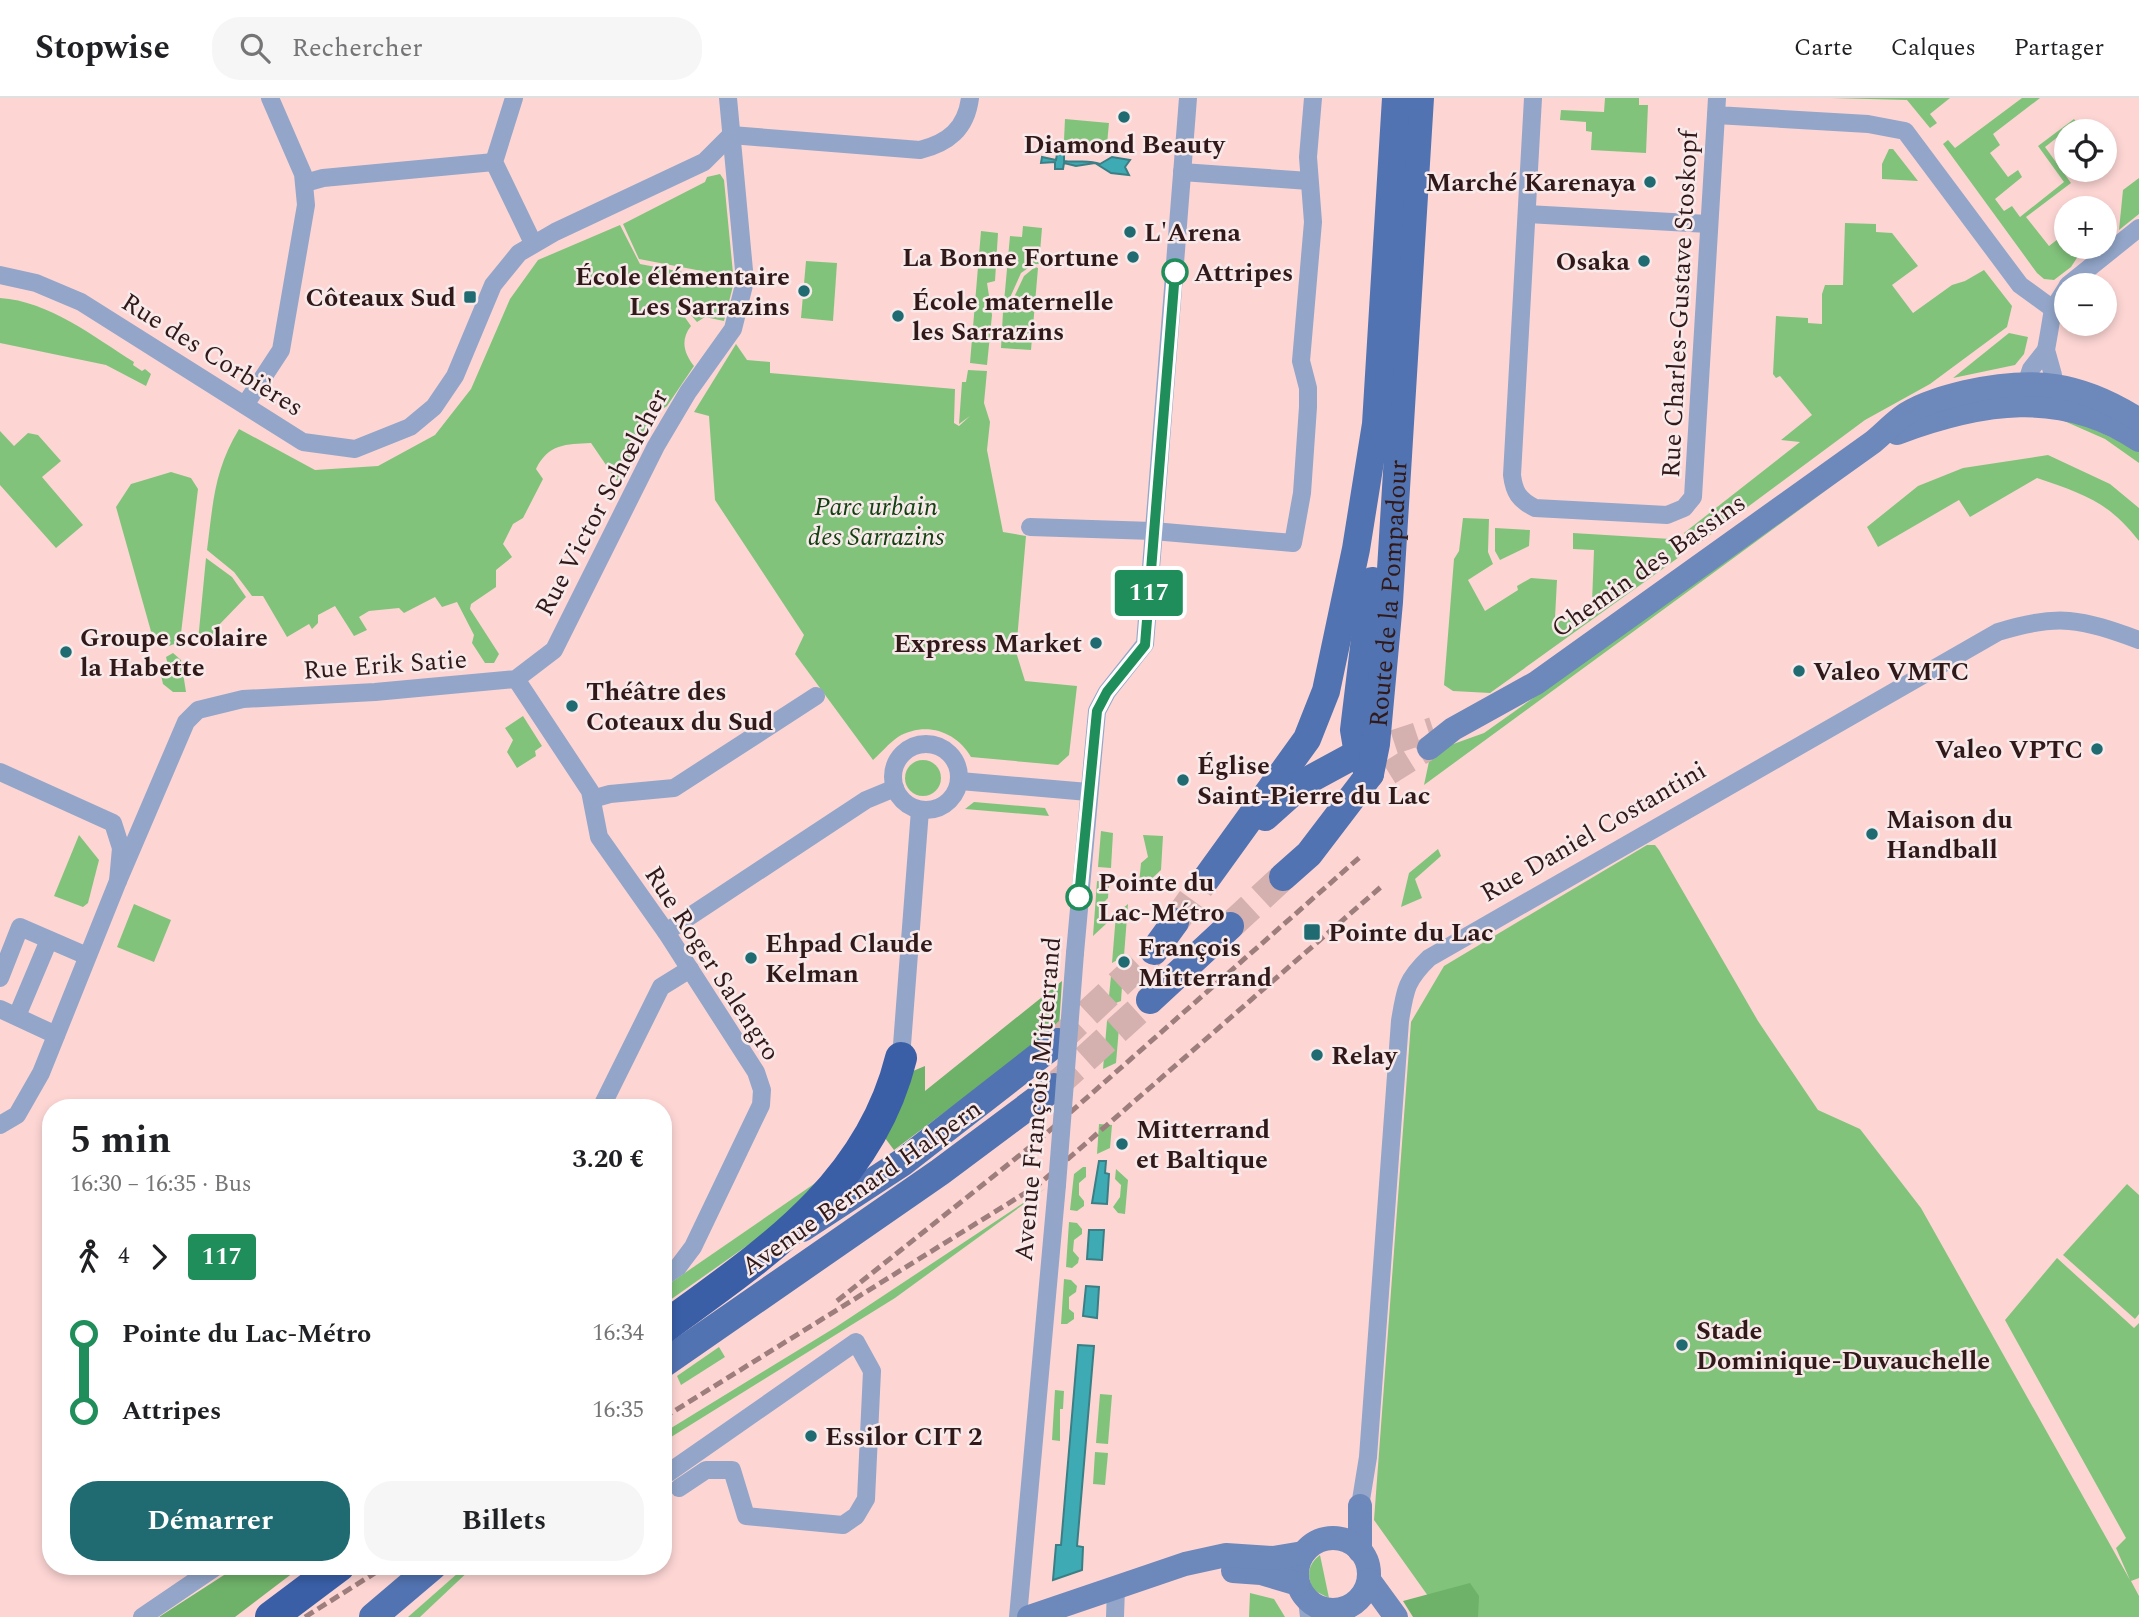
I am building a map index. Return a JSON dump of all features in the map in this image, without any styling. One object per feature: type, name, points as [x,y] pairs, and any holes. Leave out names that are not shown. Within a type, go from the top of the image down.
[{"type":"highway","points":[[783,1240],[833,1188],[876,1128],[891,1096],[901,1058]]},
{"type":"highway","name":"Avenue Bernard Halpern","points":[[672,1321],[783,1240]]},
{"type":"highway","points":[[271,1617],[327,1575]]},
{"type":"main road","name":"Route de la Pompadour","points":[[1226,851],[1307,739],[1326,691],[1356,549],[1376,424],[1396,98]]},
{"type":"main road","name":"Route de la Pompadour","points":[[1226,851],[1303,783],[1377,758],[1420,98]]},
{"type":"main road","points":[[1283,877],[1309,854],[1377,758],[1354,730],[1371,598],[1394,341],[1384,319]]},
{"type":"main road","name":"Chemin des Bassins","points":[[1438,735],[1535,683],[1873,442],[2023,394],[2049,394]]},
{"type":"main road","points":[[2049,394],[2098,397],[2139,420]]},
{"type":"main road","points":[[2049,394],[2139,440]]},
{"type":"main road","points":[[1206,879],[1226,851]]},
{"type":"main road","points":[[1154,951],[1175,922]]},
{"type":"main road","points":[[1150,1000],[1230,926]]},
{"type":"main road","name":"Avenue Bernard Halpern","points":[[783,1240],[903,1162],[1057,1042]]},
{"type":"main road","name":"Avenue Bernard Halpern","points":[[672,1358],[940,1172],[1054,1087]]},
{"type":"main road","name":"Rue Daniel Costantini","points":[[1350,1545],[1360,1506]]},
{"type":"main road","points":[[1029,1617],[1198,1561],[1226,1555],[1273,1558],[1303,1553],[1319,1540],[1350,1545],[1366,1561],[1369,1580],[1396,1617]]},
{"type":"main road","points":[[1303,1553],[1296,1573],[1304,1600]]},
{"type":"main road","points":[[1198,1561],[1225,1570],[1261,1573],[1321,1609],[1381,1617]]},
{"type":"main road","points":[[373,1617],[422,1575]]},
{"type":"main road","points":[[1339,1611],[1363,1594],[1369,1580]]},
{"type":"street","points":[[245,405],[281,349],[306,205],[305,183],[292,143],[270,98]]},
{"type":"street","points":[[514,98],[494,162],[533,243]]},
{"type":"street","name":"Rue Victor Schœlcher","points":[[516,680],[554,650],[656,446],[688,392],[733,329],[745,281],[728,98]]},
{"type":"street","points":[[732,135],[920,150],[946,142],[962,125],[970,98]]},
{"type":"street","name":"Avenue François Mitterrand","points":[[1018,1617],[1097,711],[1107,692],[1145,645],[1188,98]]},
{"type":"street","points":[[1030,527],[1153,531],[1293,543],[1302,494],[1308,397],[1301,361],[1313,207],[1309,181],[1313,98]]},
{"type":"street","name":"Rue Charles-Gustave Stoskopf","points":[[1533,98],[1512,475],[1514,491],[1525,503],[1535,508],[1667,515],[1684,508],[1693,497],[1716,107]]},
{"type":"street","points":[[1716,107],[1875,124],[1905,131],[2020,285],[2053,309],[2046,350],[2053,375],[2049,394]]},
{"type":"street","name":"Rue des Corbières","points":[[0,275],[36,283],[81,302],[303,442],[355,449],[410,426],[433,407],[455,376],[493,285],[519,253],[533,243],[704,162],[732,135]]},
{"type":"street","points":[[305,183],[323,178],[494,162]]},
{"type":"street","points":[[1182,172],[1309,181]]},
{"type":"street","points":[[1527,214],[1708,224]]},
{"type":"street","points":[[2084,273],[2139,228]]},
{"type":"street","points":[[2023,394],[2031,369],[2046,350]]},
{"type":"street","name":"Rue Daniel Costantini","points":[[1360,1506],[1368,1457],[1400,1021],[1406,986],[1413,974],[1429,958],[1998,632],[2035,620],[2065,620],[2096,624],[2139,640]]},
{"type":"street","name":"Rue Roger Salengro","points":[[516,680],[592,800],[599,837],[690,969],[756,1072],[762,1090],[761,1105],[693,1247],[672,1271]]},
{"type":"street","name":"Rue Erik Satie","points":[[0,1125],[17,1115],[25,1104],[56,1035],[149,806],[186,722],[198,710],[243,699],[375,692],[516,680]]},
{"type":"street","points":[[592,800],[610,794],[674,788],[816,696]]},
{"type":"street","points":[[928,744],[948,751],[959,770],[960,781],[950,800],[931,810],[920,810],[901,799],[893,778],[899,757],[907,750],[928,744]]},
{"type":"street","points":[[0,772],[113,823],[132,819],[149,806]]},
{"type":"street","points":[[960,781],[1088,792]]},
{"type":"street","points":[[666,932],[866,800],[895,788]]},
{"type":"street","points":[[901,1058],[920,810]]},
{"type":"street","points":[[113,823],[121,848],[118,881]]},
{"type":"street","points":[[0,978],[20,927],[88,956]]},
{"type":"street","points":[[17,1016],[49,940]]},
{"type":"street","points":[[605,1099],[661,987],[690,969]]},
{"type":"street","points":[[0,1009],[56,1035]]},
{"type":"street","points":[[672,1469],[856,1342],[872,1371],[866,1499],[856,1516],[843,1524],[747,1516],[732,1470],[706,1470],[679,1488]]},
{"type":"street","points":[[142,1617],[204,1575]]},
{"type":"street","points":[[1115,1617],[1116,1588]]},
{"type":"green space","points":[[1605,98],[1639,98],[1639,105],[1648,105],[1646,153],[1591,150],[1592,132],[1586,131],[1586,122],[1560,120],[1561,110],[1604,112]]},
{"type":"green space","points":[[1831,98],[1950,98],[1930,114],[1937,123],[1930,128],[1907,100]]},
{"type":"green space","points":[[2022,98],[2040,98],[1993,134],[2000,145],[1990,153],[2008,177],[2018,170],[2022,177],[1995,199],[2004,211],[2012,206],[2020,217],[2064,182],[2070,182],[2026,217],[2049,246],[2054,242],[2054,259],[2076,259],[2071,267],[2063,273],[2054,273],[2054,280],[2044,279],[2037,273],[1943,144],[1948,140],[1955,148]]},
{"type":"green space","points":[[1065,119],[1109,123],[1107,144],[1064,140]]},
{"type":"green space","points":[[2054,134],[2054,140],[2045,147],[2054,159],[2054,168],[2038,146]]},
{"type":"green space","points":[[1889,149],[1893,149],[1918,181],[1882,179],[1882,164]]},
{"type":"green space","points":[[720,174],[724,180],[733,273],[728,276],[639,259],[623,224],[705,182],[707,177]]},
{"type":"green space","points":[[2139,178],[2139,214],[2119,230],[2123,190]]},
{"type":"green space","points":[[1845,223],[1876,224],[1876,232],[1892,233],[1918,266],[1892,285],[1913,313],[1952,285],[1984,270],[2012,306],[2007,327],[1930,384],[1865,420],[1695,546],[1684,533],[1800,442],[1781,440],[1812,415],[1780,376],[1776,378],[1773,374],[1776,316],[1808,318],[1808,323],[1822,324],[1822,294],[1825,285],[1843,285]]},
{"type":"green space","points":[[620,225],[640,264],[730,281],[733,286],[724,321],[705,317],[697,322],[680,303],[677,306],[691,326],[684,341],[694,366],[667,406],[652,416],[617,481],[591,443],[559,447],[541,461],[536,469],[543,479],[523,518],[513,524],[503,544],[512,557],[496,570],[496,587],[471,604],[470,609],[499,654],[494,663],[485,663],[472,643],[474,635],[457,602],[442,607],[435,597],[404,613],[399,608],[369,611],[359,617],[367,630],[354,636],[335,606],[318,615],[318,623],[312,629],[309,624],[287,637],[263,596],[252,596],[234,572],[207,550],[219,473],[239,429],[315,470],[378,466],[435,435],[471,389],[510,299],[538,260]]},
{"type":"green space","points":[[1023,226],[1042,228],[1039,264],[1034,264],[1021,273],[1008,302],[1004,302],[1010,236],[1022,237]]},
{"type":"green space","points":[[981,231],[998,233],[995,281],[987,283],[992,315],[987,365],[970,363]]},
{"type":"green space","points":[[806,261],[837,263],[833,321],[801,318]]},
{"type":"green space","points":[[1035,267],[1038,268],[1031,350],[1001,348],[1003,312],[1007,312],[1024,276]]},
{"type":"green space","points":[[0,298],[36,306],[87,332],[134,362],[133,365],[142,371],[145,369],[151,374],[146,386],[106,365],[0,343]]},
{"type":"green space","points":[[2009,333],[2028,337],[2024,354],[2015,365],[1953,378]]},
{"type":"green space","name":"Parc urbain des Sarrazins","points":[[736,344],[747,360],[770,362],[770,373],[955,389],[954,423],[959,426],[970,416],[959,424],[962,382],[966,382],[968,370],[987,371],[984,403],[990,422],[987,450],[1003,532],[1026,536],[1016,652],[1025,681],[1077,686],[1069,755],[1058,765],[971,757],[965,748],[948,735],[929,729],[908,732],[898,737],[873,760],[795,654],[804,635],[715,500],[709,416],[694,412]]},
{"type":"green space","points":[[2064,416],[2139,450],[2139,463],[2105,439],[2055,417]]},
{"type":"green space","points":[[0,431],[14,446],[28,433],[38,435],[61,461],[42,477],[83,525],[56,548],[0,485]]},
{"type":"green space","points":[[2048,455],[2110,484],[2139,508],[2139,541],[2128,527],[2094,500],[2037,478],[1970,517],[1959,500],[1878,547],[1867,527],[1918,486],[1963,468]]},
{"type":"green space","points":[[171,472],[191,478],[198,489],[180,642],[163,648],[161,640],[154,642],[116,507],[131,484]]},
{"type":"green space","points":[[1832,486],[1424,785],[1431,752],[1484,733]]},
{"type":"green space","points":[[1463,518],[1489,519],[1488,552],[1493,564],[1468,580],[1485,611],[1518,590],[1517,586],[1531,578],[1557,580],[1555,618],[1583,619],[1584,603],[1592,603],[1594,550],[1573,549],[1573,533],[1671,539],[1682,555],[1490,693],[1453,691],[1444,685],[1454,559],[1459,551]]},
{"type":"green space","points":[[1495,528],[1530,530],[1529,546],[1500,560],[1495,551]]},
{"type":"green space","points":[[206,558],[232,577],[246,597],[217,627],[207,644],[198,641]]},
{"type":"green space","points":[[173,653],[181,660],[186,692],[173,692],[163,684],[160,671],[169,669],[166,657]]},
{"type":"green space","points":[[523,716],[542,746],[535,751],[536,756],[517,768],[507,752],[513,740],[505,728]]},
{"type":"green space","points":[[923,760],[936,765],[941,778],[936,791],[923,796],[910,791],[905,778],[910,765]]},
{"type":"green space","points":[[974,802],[1045,808],[1049,816],[965,809]]},
{"type":"green space","points":[[1101,831],[1113,833],[1111,868],[1098,867]]},
{"type":"green space","points":[[79,835],[99,860],[88,903],[83,907],[54,896]]},
{"type":"green space","points":[[1143,835],[1163,836],[1161,870],[1146,884],[1139,884],[1141,863],[1148,857]]},
{"type":"green space","points":[[1647,845],[1655,845],[1659,850],[1758,1021],[1818,1110],[1860,1129],[1921,1208],[2130,1580],[2116,1548],[2126,1538],[2005,1320],[2057,1258],[2134,1328],[2139,1323],[2139,1578],[2131,1581],[2139,1596],[2139,1617],[1443,1617],[1374,1520],[1411,1022],[1444,966]]},
{"type":"green space","points":[[1438,849],[1441,856],[1415,879],[1422,898],[1401,907],[1409,873]]},
{"type":"green space","points":[[1097,881],[1109,882],[1108,898],[1102,908],[1107,923],[1093,936]]},
{"type":"green space","points":[[134,904],[171,920],[154,962],[117,947]]},
{"type":"green space","points":[[1128,904],[1124,956],[1112,963],[1116,914]]},
{"type":"green space","points":[[1123,971],[1121,1001],[1108,1006],[1111,976]]},
{"type":"green space","points":[[1062,981],[1059,1027],[894,1150],[882,1134],[901,1076],[925,1066],[925,1091]]},
{"type":"green space","points":[[1120,1016],[1116,1063],[1103,1069],[1107,1021]]},
{"type":"green space","points":[[1099,1124],[1112,1125],[1110,1148],[1097,1154]]},
{"type":"green space","points":[[840,1166],[809,1202],[672,1299],[672,1282]]},
{"type":"green space","points":[[1086,1167],[1086,1177],[1079,1183],[1079,1195],[1084,1206],[1077,1211],[1070,1210],[1074,1174]]},
{"type":"green space","points":[[1116,1169],[1128,1180],[1125,1214],[1118,1213],[1113,1207],[1120,1197],[1121,1185],[1115,1179]]},
{"type":"green space","points":[[2127,1184],[2139,1195],[2139,1314],[2135,1319],[2063,1255]]},
{"type":"green space","points":[[1046,1188],[895,1298],[672,1436],[672,1427],[836,1327]]},
{"type":"green space","points":[[1069,1222],[1077,1223],[1082,1229],[1082,1234],[1074,1240],[1073,1251],[1079,1258],[1072,1268],[1066,1267]]},
{"type":"green space","points":[[1064,1279],[1071,1280],[1077,1286],[1076,1292],[1069,1297],[1069,1309],[1074,1313],[1074,1319],[1067,1324],[1061,1324]]},
{"type":"green space","points":[[719,1347],[725,1357],[681,1385],[677,1376]]},
{"type":"green space","points":[[1055,1390],[1064,1391],[1063,1409],[1060,1409],[1060,1441],[1052,1440]]},
{"type":"green space","points":[[1100,1394],[1112,1395],[1108,1444],[1096,1443]]},
{"type":"green space","points":[[1095,1452],[1108,1453],[1105,1485],[1093,1484]]},
{"type":"green space","points":[[1320,1555],[1329,1598],[1313,1590],[1310,1580],[1310,1567]]},
{"type":"green space","points":[[224,1575],[290,1575],[235,1617],[159,1617]]},
{"type":"green space","points":[[456,1575],[464,1575],[420,1617],[408,1617]]},
{"type":"green space","points":[[1470,1583],[1479,1596],[1478,1617],[1413,1617],[1403,1601]]},
{"type":"green space","points":[[1250,1593],[1274,1599],[1285,1617],[1249,1617]]},
{"type":"water","points":[[1057,154],[1064,154],[1064,161],[1091,162],[1100,164],[1112,157],[1130,160],[1125,167],[1129,175],[1111,173],[1095,163],[1076,166],[1064,163],[1063,169],[1055,169],[1055,162],[1041,163],[1042,157],[1056,160]]},
{"type":"water","points":[[1099,1161],[1106,1161],[1105,1173],[1109,1174],[1107,1204],[1092,1203]]},
{"type":"water","points":[[1089,1230],[1104,1230],[1102,1260],[1087,1259]]},
{"type":"water","points":[[1086,1286],[1099,1287],[1097,1318],[1083,1316]]},
{"type":"water","points":[[1078,1345],[1094,1346],[1077,1546],[1083,1547],[1082,1570],[1053,1580],[1056,1545],[1061,1545]]},
{"type":"tunnel","points":[[1394,742],[1433,729]]},
{"type":"tunnel","points":[[1389,773],[1429,748]]},
{"type":"tunnel","points":[[1230,926],[1283,877]]},
{"type":"tunnel","points":[[1175,922],[1206,879]]},
{"type":"tunnel","points":[[1057,1042],[1154,951]]},
{"type":"tunnel","points":[[1054,1087],[1150,1000]]},
{"type":"railway","points":[[837,1301],[1040,1139],[1360,857]]},
{"type":"railway","points":[[672,1412],[1038,1185],[1382,886]]},
{"type":"railway","points":[[305,1617],[372,1575]]},
{"type":"bus line","name":"117","points":[[1079,897],[1097,711],[1107,692],[1145,645],[1175,272]]},
{"type":"place","name":"Diamond Beauty","points":[[1124,117]]},
{"type":"place","name":"Marché Karenaya","points":[[1650,182]]},
{"type":"place","name":"L'Arena","points":[[1130,232]]},
{"type":"place","name":"La Bonne Fortune","points":[[1133,257]]},
{"type":"place","name":"Osaka","points":[[1644,261]]},
{"type":"place","name":"Attripes","points":[[1175,272]]},
{"type":"place","name":"École élémentaire Les Sarrazins","points":[[804,291]]},
{"type":"place","name":"Côteaux Sud","points":[[470,297]]},
{"type":"place","name":"École maternelle les Sarrazins","points":[[898,316]]},
{"type":"place","name":"Express Market","points":[[1096,643]]},
{"type":"place","name":"Groupe scolaire la Habette","points":[[66,652]]},
{"type":"place","name":"Valeo VMTC","points":[[1799,671]]},
{"type":"place","name":"Théâtre des Coteaux du Sud","points":[[572,706]]},
{"type":"place","name":"Valeo VPTC","points":[[2097,749]]},
{"type":"place","name":"Église Saint-Pierre du Lac","points":[[1183,780]]},
{"type":"place","name":"Maison du Handball","points":[[1872,834]]},
{"type":"place","name":"Pointe du Lac-Métro","points":[[1079,897]]},
{"type":"place","name":"Pointe du Lac","points":[[1312,932]]},
{"type":"place","name":"Ehpad Claude Kelman","points":[[751,958]]},
{"type":"place","name":"François Mitterrand","points":[[1124,962]]},
{"type":"place","name":"Relay","points":[[1317,1055]]},
{"type":"place","name":"Mitterrand et Baltique","points":[[1122,1144]]},
{"type":"place","name":"Stade Dominique-Duvauchelle","points":[[1682,1345]]},
{"type":"place","name":"Essilor CIT 2","points":[[811,1436]]}]
